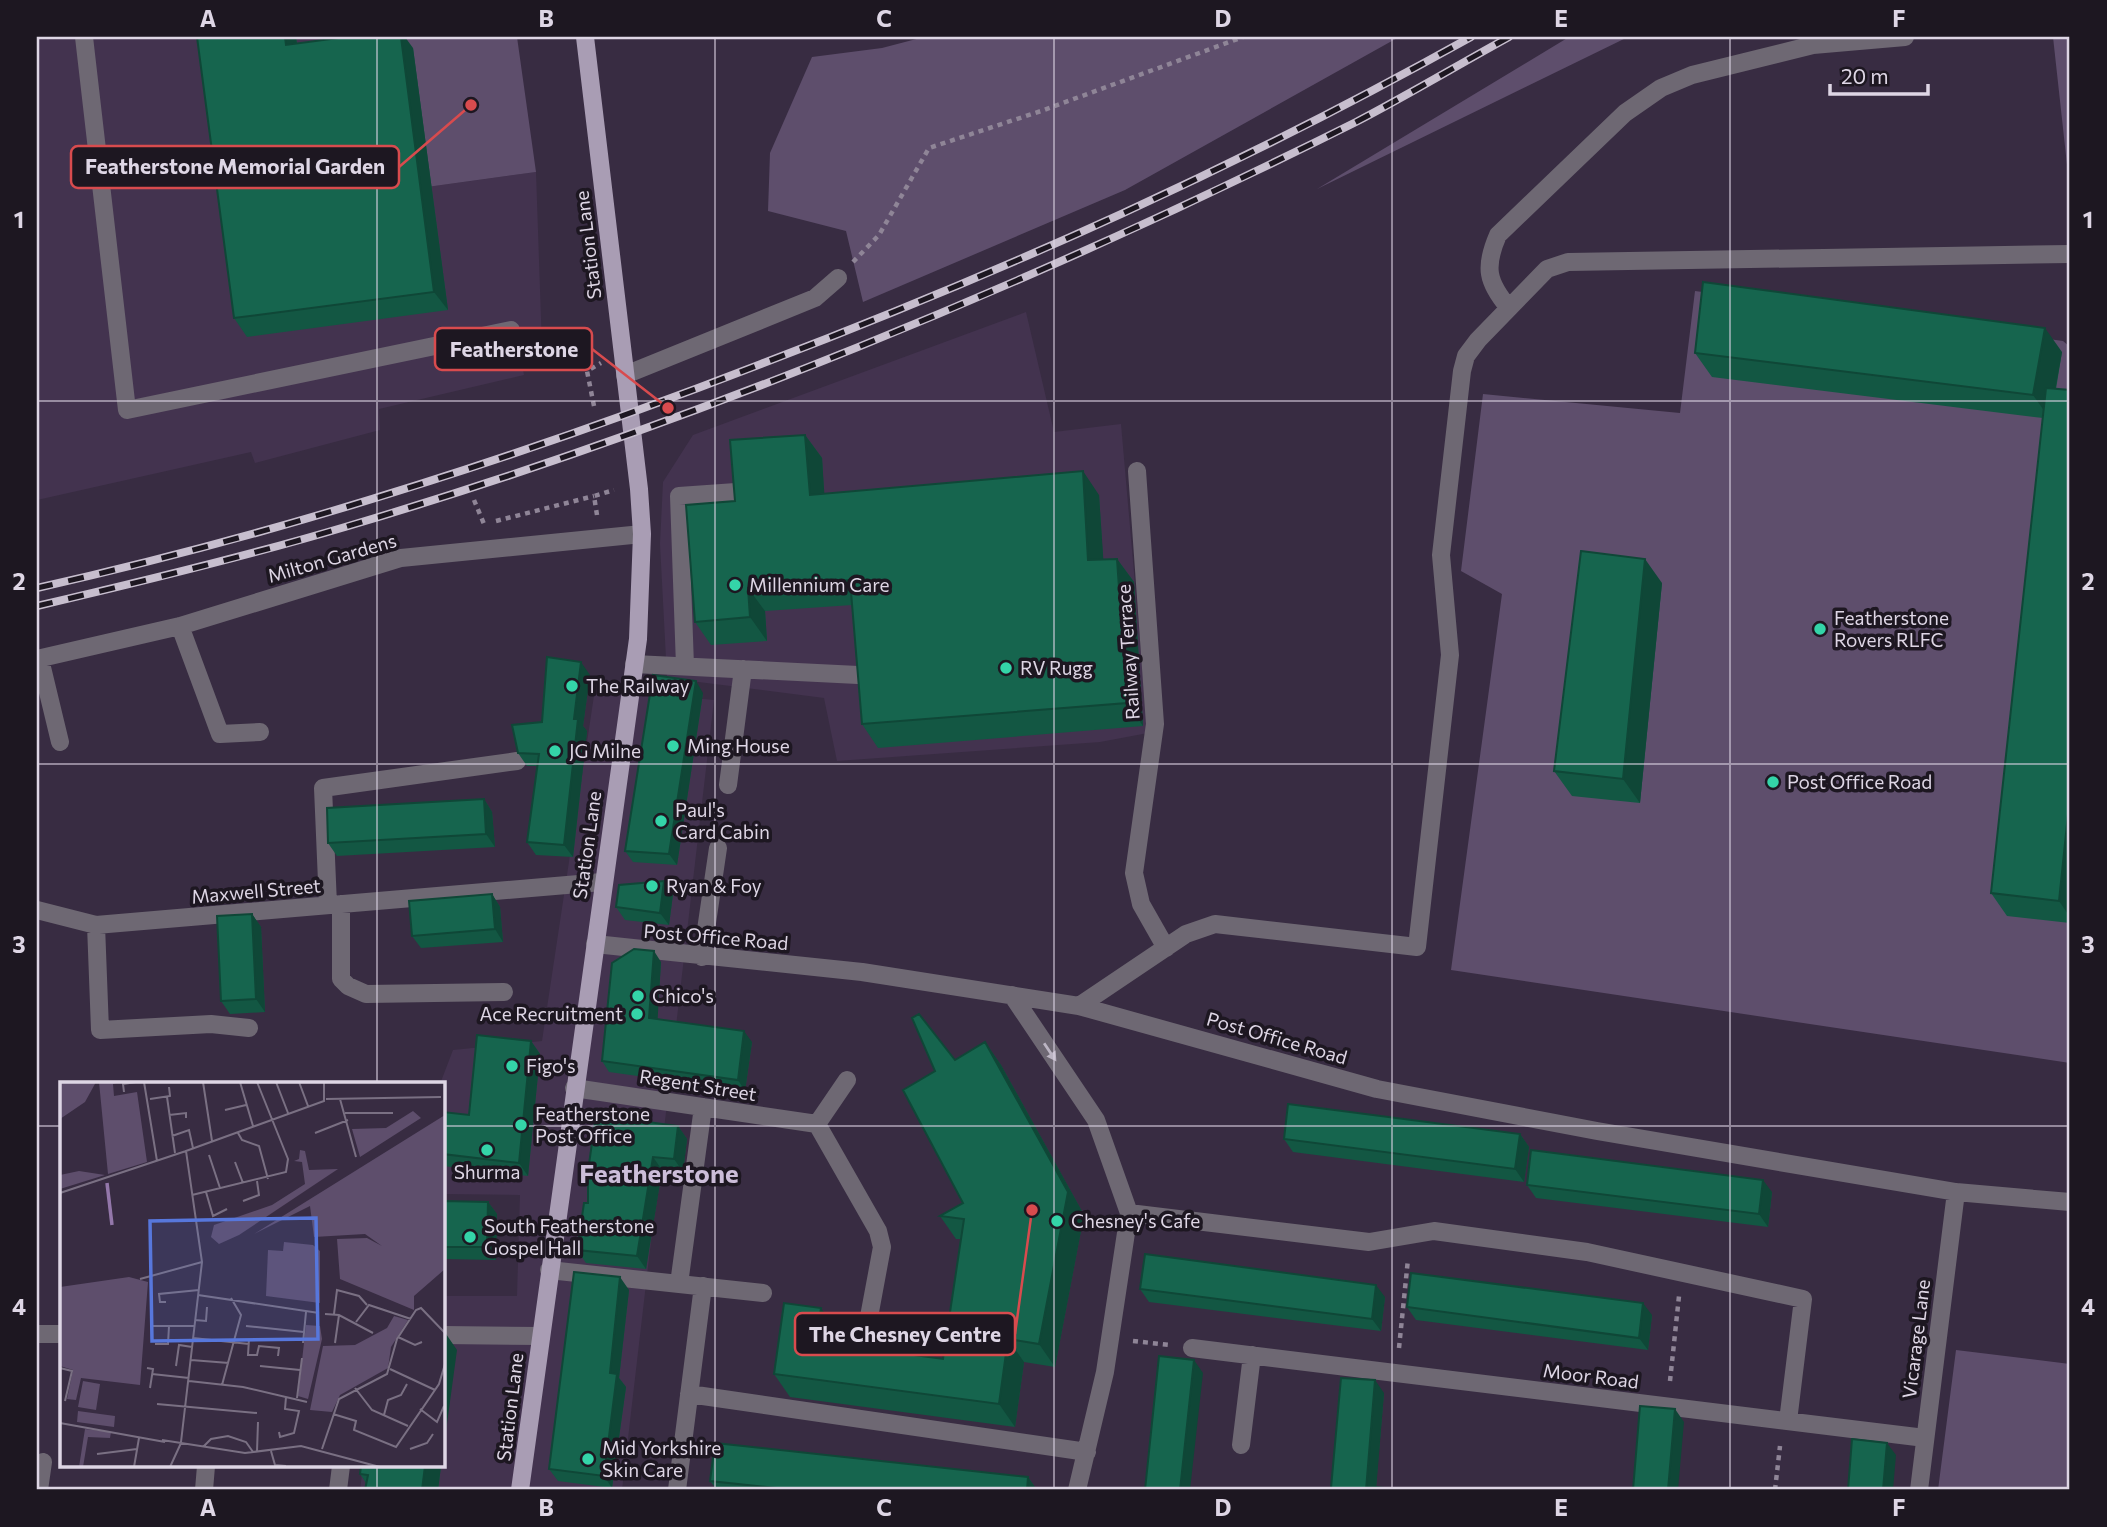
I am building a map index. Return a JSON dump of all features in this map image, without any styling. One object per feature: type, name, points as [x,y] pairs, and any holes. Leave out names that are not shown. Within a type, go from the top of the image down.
[{"type":"main road","name":"Station Lane","points":[[520,1490],[634,664],[642,534],[584,37]]},
{"type":"street","points":[[85,37],[127,410],[510,330]]},
{"type":"street","points":[[1509,308],[1493,289],[1489,266],[1489,255],[1498,235],[1625,113],[1661,88],[1692,75],[1814,44],[1905,37]]},
{"type":"street","points":[[1079,1006],[1186,934],[1215,924],[1417,947],[1450,655],[1441,555],[1462,371],[1466,356],[1547,269],[1568,262],[2070,254]]},
{"type":"street","points":[[625,375],[815,298],[838,278]]},
{"type":"street","name":"Railway Terrace","points":[[1137,471],[1155,724],[1133,873],[1141,904],[1166,948]]},
{"type":"street","points":[[685,666],[679,496],[736,492]]},
{"type":"street","name":"Milton Gardens","points":[[60,742],[38,659],[180,626],[401,558],[642,534]]},
{"type":"street","points":[[180,626],[220,734],[260,732]]},
{"type":"street","points":[[634,664],[858,674]]},
{"type":"street","points":[[728,785],[743,669]]},
{"type":"street","points":[[504,992],[366,994],[348,986],[341,979],[323,788],[517,761]]},
{"type":"street","points":[[702,957],[718,848]]},
{"type":"street","name":"Maxwell Street","points":[[37,910],[96,925],[602,882]]},
{"type":"street","points":[[96,925],[100,1030],[211,1024],[249,1028]]},
{"type":"street","name":"Post Office Road","points":[[594,944],[862,972],[1079,1006],[1377,1088],[1597,1131],[1956,1192],[2070,1202]]},
{"type":"street","points":[[1013,995],[1096,1120],[1129,1213],[1110,1338],[1077,1490]]},
{"type":"street","points":[[847,1080],[817,1124],[878,1231],[882,1247],[869,1317],[871,1325],[951,1338]]},
{"type":"street","name":"Regent Street","points":[[574,1088],[817,1124]]},
{"type":"street","points":[[679,1284],[702,1107]]},
{"type":"street","name":"Vicarage Lane","points":[[1919,1490],[1956,1192]]},
{"type":"street","points":[[1129,1213],[1369,1242],[1434,1231],[1587,1252],[1803,1298],[1786,1420]]},
{"type":"street","points":[[549,1270],[763,1293]]},
{"type":"street","points":[[677,1490],[703,1286]]},
{"type":"street","points":[[37,1334],[60,1334]]},
{"type":"street","points":[[444,1335],[540,1336]]},
{"type":"street","name":"Moor Road","points":[[1192,1348],[1925,1438]]},
{"type":"street","points":[[1241,1446],[1252,1355]]},
{"type":"street","points":[[689,1394],[1087,1451]]},
{"type":"street","points":[[39,1490],[43,1462]]},
{"type":"street","points":[[204,1490],[206,1468]]},
{"type":"street","points":[[338,1490],[341,1468]]},
{"type":"path","points":[[838,278],[879,234],[929,148],[1041,111],[1243,37]]},
{"type":"path","points":[[587,372],[594,406]]},
{"type":"path","points":[[474,500],[483,524],[613,489]]},
{"type":"path","points":[[594,496],[602,538]]},
{"type":"path","points":[[1396,1373],[1411,1234]]},
{"type":"path","points":[[1668,1406],[1681,1273]]},
{"type":"path","points":[[1110,1338],[1192,1348]]},
{"type":"path","points":[[1775,1490],[1786,1420]]},
{"type":"shaded area","points":[[37,37],[406,37],[427,187],[536,172],[542,348],[521,358],[524,375],[379,409],[380,430],[255,463],[251,452],[37,500]]},
{"type":"shaded area","points":[[406,37],[517,37],[536,172],[427,187]]},
{"type":"shaded area","points":[[924,37],[1399,37],[1125,190],[863,302],[846,231],[768,211],[770,153],[812,57],[882,48]]},
{"type":"shaded area","points":[[1569,37],[1628,37],[1317,189]]},
{"type":"shaded area","points":[[2053,37],[2070,37],[2070,192]]},
{"type":"shaded area","name":"Post Office Road","points":[[1695,291],[2063,341],[2070,347],[2070,1063],[1451,970],[1502,594],[1461,571],[1483,394],[1680,413]]},
{"type":"shaded area","points":[[1026,312],[1054,432],[1121,424],[1148,733],[1100,742],[837,761],[824,698],[667,678],[660,544],[663,482],[693,435]]},
{"type":"shaded area","points":[[595,689],[714,700],[622,1490],[360,1490],[363,1468],[444,1468],[444,1296],[517,1296],[520,1195],[444,1194],[444,1082],[441,1082],[453,1050],[542,1041]]},
{"type":"shaded area","points":[[1956,1350],[2070,1364],[2070,1490],[1938,1490]]},
{"type":"building","points":[[197,37],[285,37],[286,45],[346,37],[401,37],[434,292],[234,318]]},
{"type":"building","points":[[1703,282],[2045,328],[2033,395],[1695,353]]},
{"type":"building","points":[[2046,388],[2070,390],[2070,795],[2059,901],[1991,893]]},
{"type":"building","name":"RV Rugg","points":[[805,435],[810,495],[1083,471],[1088,560],[1117,559],[1127,703],[862,724],[850,580],[748,588],[750,617],[695,622],[686,505],[735,501],[730,440]]},
{"type":"building","points":[[1581,551],[1645,559],[1623,779],[1554,771]]},
{"type":"building","points":[[547,657],[581,662],[574,719],[578,719],[564,845],[527,842],[539,754],[518,753],[512,725],[542,722]]},
{"type":"building","points":[[653,675],[696,681],[669,854],[625,851]]},
{"type":"building","points":[[484,799],[486,834],[328,843],[327,808]]},
{"type":"building","points":[[664,881],[660,913],[616,907],[619,885]]},
{"type":"building","points":[[492,894],[495,929],[412,936],[409,901]]},
{"type":"building","points":[[252,914],[256,999],[221,1001],[217,916]]},
{"type":"building","points":[[634,949],[654,951],[649,1018],[744,1031],[738,1080],[602,1061],[612,963]]},
{"type":"building","points":[[919,1014],[955,1060],[985,1042],[1068,1192],[1039,1344],[1008,1339],[999,1404],[774,1374],[784,1303],[821,1308],[816,1342],[943,1359],[964,1219],[940,1216],[963,1203],[903,1090],[935,1071],[912,1018]]},
{"type":"building","points":[[477,1035],[531,1041],[519,1163],[444,1154],[444,1112],[469,1115]]},
{"type":"building","points":[[1288,1104],[1520,1134],[1515,1169],[1284,1139]]},
{"type":"building","points":[[596,1115],[678,1126],[674,1159],[653,1157],[637,1256],[577,1250],[584,1203],[588,1203],[588,1171]]},
{"type":"building","points":[[1531,1150],[1763,1180],[1759,1214],[1527,1185]]},
{"type":"building","points":[[444,1201],[488,1202],[487,1247],[444,1247]]},
{"type":"building","points":[[1145,1254],[1376,1285],[1372,1319],[1140,1289]]},
{"type":"building","points":[[574,1272],[620,1277],[610,1373],[617,1374],[604,1476],[549,1469]]},
{"type":"building","points":[[1411,1273],[1643,1303],[1639,1338],[1407,1307]]},
{"type":"building","points":[[1159,1356],[1194,1360],[1180,1490],[1145,1490]]},
{"type":"building","points":[[1341,1378],[1375,1380],[1366,1490],[1331,1488]]},
{"type":"building","points":[[1640,1406],[1675,1409],[1668,1490],[1633,1490]]},
{"type":"building","points":[[1852,1439],[1887,1443],[1883,1490],[1848,1490]]},
{"type":"building","points":[[715,1443],[1028,1477],[1027,1490],[796,1490],[710,1481]]},
{"type":"building","points":[[361,1468],[425,1468],[422,1490],[365,1490],[368,1475],[360,1474]]},
{"type":"building","points":[[1374,1487],[1404,1490],[1374,1490]]},
{"type":"railway","points":[[37,588],[221,543],[403,490],[583,430],[761,364],[944,291],[1122,214],[1297,129],[1471,37]]},
{"type":"railway","points":[[37,606],[192,569],[345,527],[603,444],[731,397],[859,347],[1111,239],[1356,122],[1509,37]]},
{"type":"place","name":"Featherstone Memorial Garden","points":[[471,105]]},
{"type":"place","name":"Featherstone","points":[[668,408]]},
{"type":"place","name":"Millennium Care","points":[[735,585]]},
{"type":"place","name":"Featherstone Rovers RLFC","points":[[1820,629]]},
{"type":"place","name":"RV Rugg","points":[[1006,668]]},
{"type":"place","name":"The Railway","points":[[572,686]]},
{"type":"place","name":"Ming House","points":[[673,746]]},
{"type":"place","name":"JG Milne","points":[[555,751]]},
{"type":"place","name":"Post Office Road","points":[[1773,782]]},
{"type":"place","name":"Paul's Card Cabin","points":[[661,821]]},
{"type":"place","name":"Ryan & Foy","points":[[652,886]]},
{"type":"place","name":"Chico's","points":[[638,996]]},
{"type":"place","name":"Ace Recruitment","points":[[637,1014]]},
{"type":"place","name":"Figo's","points":[[512,1066]]},
{"type":"place","name":"Featherstone Post Office","points":[[521,1125]]},
{"type":"place","name":"Shurma","points":[[487,1150]]},
{"type":"place","name":"The Chesney Centre","points":[[1032,1210]]},
{"type":"place","name":"Chesney's Cafe","points":[[1057,1221]]},
{"type":"place","name":"South Featherstone Gospel Hall","points":[[470,1237]]},
{"type":"place","name":"Mid Yorkshire Skin Care","points":[[588,1459]]},
{"type":"district","name":"Featherstone","points":[[659,1174]]}]
